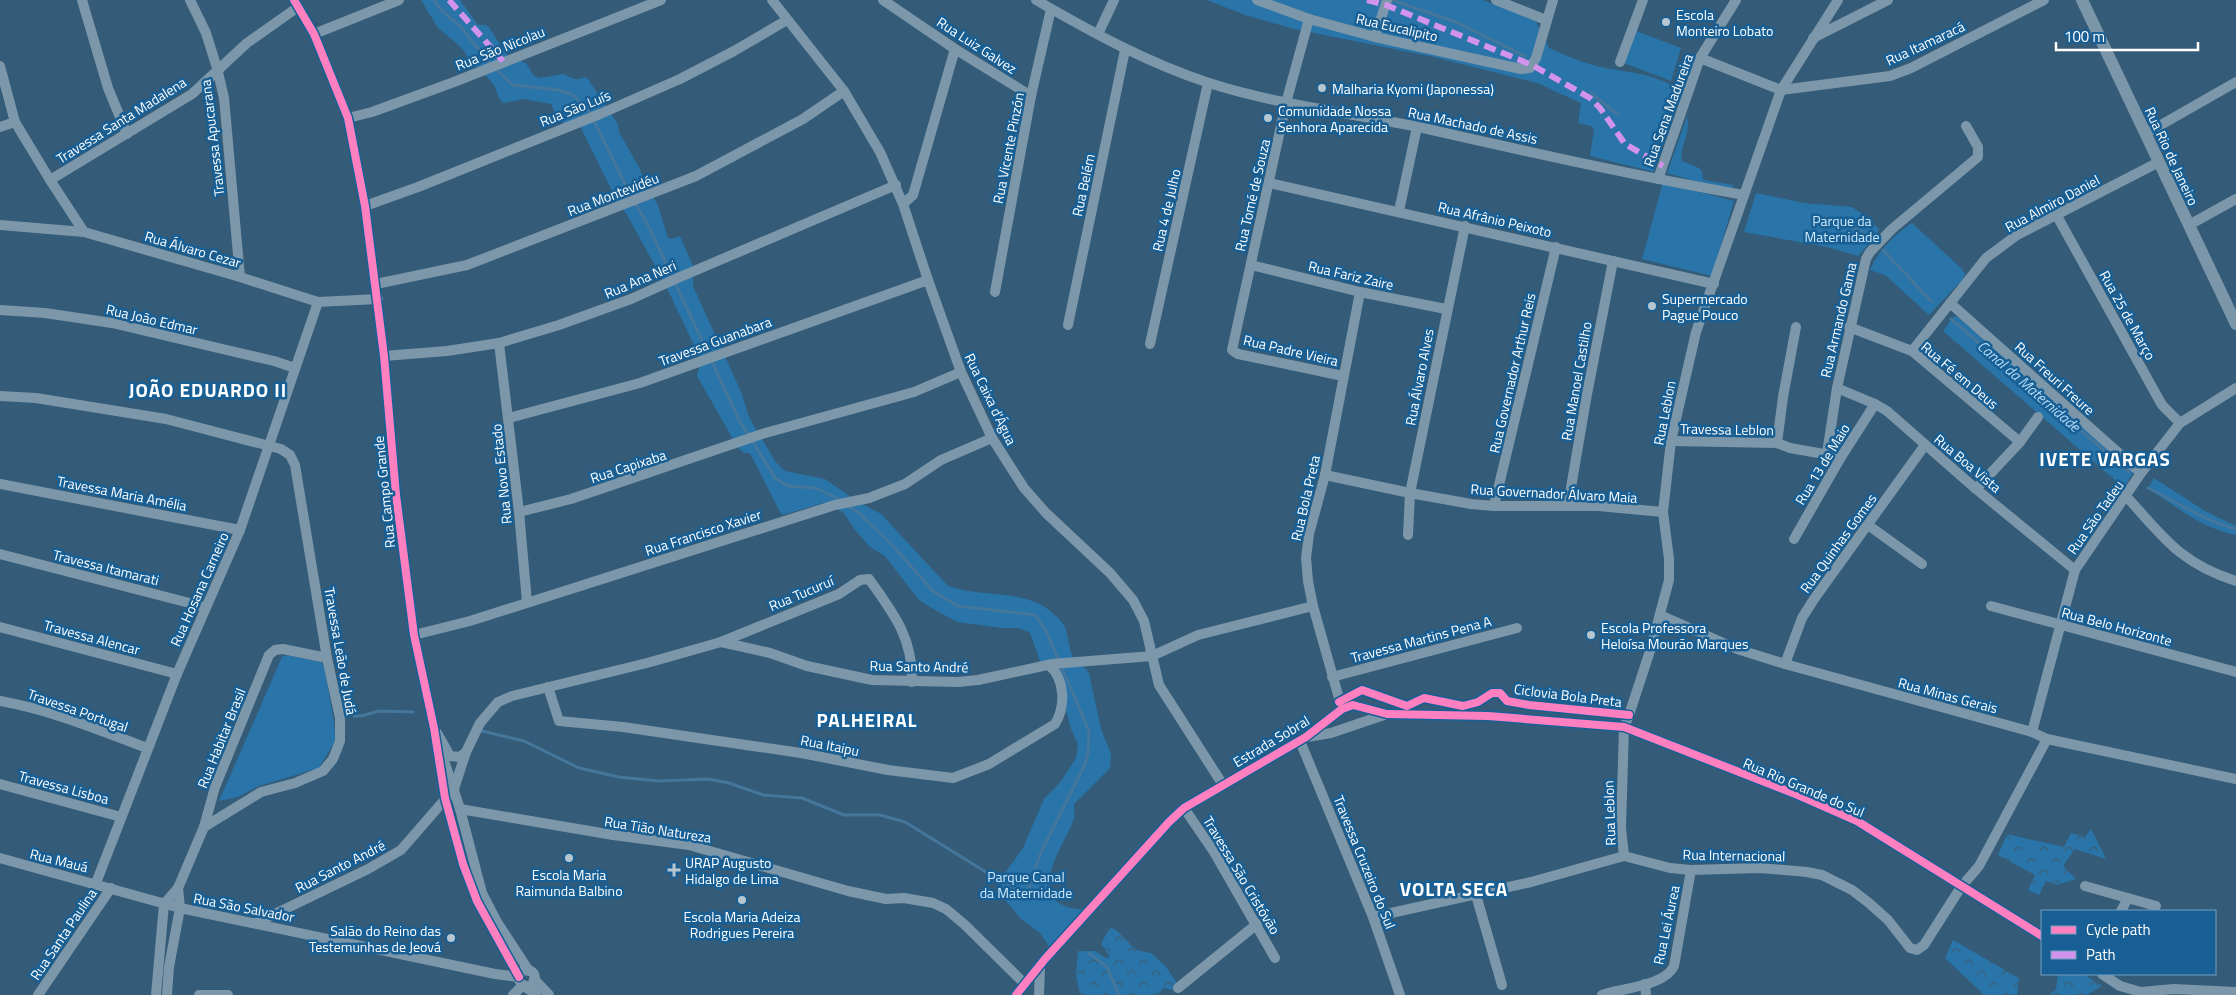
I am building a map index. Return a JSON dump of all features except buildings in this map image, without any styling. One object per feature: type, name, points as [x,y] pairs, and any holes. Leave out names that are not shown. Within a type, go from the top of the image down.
[{"type":"main road","name":"Rua Rio de Janeiro","points":[[2082,0],[2188,225],[2233,311],[2236,324]]},
{"type":"street","points":[[82,0],[108,88],[127,134]]},
{"type":"street","name":"Travessa Apucarana","points":[[190,0],[206,33],[224,98],[240,277]]},
{"type":"street","points":[[314,34],[399,0]]},
{"type":"street","name":"Rua São Nicolau","points":[[348,118],[372,112],[661,0]]},
{"type":"street","name":"Rua Caixa d'Água","points":[[772,0],[844,90],[896,185],[961,372],[992,438],[1024,488],[1046,513],[1110,573],[1133,600],[1144,621],[1159,685],[1223,785]]},
{"type":"street","name":"Rua Luiz Galvez","points":[[883,0],[955,49],[1031,96]]},
{"type":"street","name":"Rua Machado de Assis","points":[[1036,0],[1125,50],[1208,83],[1286,103],[1417,127],[1744,196]]},
{"type":"street","points":[[1098,34],[1114,0]]},
{"type":"street","name":"Rua Eucalipito","points":[[1257,0],[1309,19],[1375,37],[1521,69],[1530,68],[1532,65],[1546,20]]},
{"type":"street","points":[[1375,37],[1386,0]]},
{"type":"street","points":[[1496,0],[1546,20],[1553,0]]},
{"type":"street","points":[[1620,62],[1643,0]]},
{"type":"street","name":"Rua Sena Madureira","points":[[1658,179],[1700,58],[1736,0]]},
{"type":"street","name":"Rua Leblon","points":[[1624,856],[1621,828],[1624,727],[1660,615],[1669,580],[1669,559],[1663,512],[1671,441],[1696,332],[1781,90],[1838,0]]},
{"type":"street","points":[[1813,38],[1888,0]]},
{"type":"street","name":"Rua Itamaracá","points":[[1781,90],[1890,76],[1911,68],[2044,0]]},
{"type":"street","name":"Travessa Santa Madalena","points":[[50,180],[192,94],[217,68],[296,4]]},
{"type":"street","name":"Rua Campo Grande","points":[[296,4],[314,34],[348,118],[365,206],[378,299],[396,495],[414,635],[434,728],[446,798],[463,864],[474,894],[521,981],[536,995]]},
{"type":"street","name":"Rua Vicente Pinzón","points":[[995,292],[1031,96],[1051,9]]},
{"type":"street","name":"Rua Tomé de Souza","points":[[1232,350],[1286,103],[1309,19]]},
{"type":"street","name":"Rua São Luís","points":[[365,206],[418,187],[600,114],[680,79],[734,51],[787,20]]},
{"type":"street","points":[[903,204],[914,195],[955,49]]},
{"type":"street","name":"Rua Belém","points":[[1068,325],[1125,50]]},
{"type":"street","points":[[1700,58],[1781,90]]},
{"type":"street","points":[[0,66],[15,122],[84,232]]},
{"type":"street","points":[[2145,134],[2236,82]]},
{"type":"street","name":"Rua 4 de Julho","points":[[1150,344],[1208,83]]},
{"type":"street","name":"Rua Montevidéu","points":[[376,284],[467,265],[696,176],[803,119],[844,90]]},
{"type":"street","points":[[0,127],[15,122]]},
{"type":"street","name":"Rua Armando Gama","points":[[1827,453],[1836,388],[1862,270],[1870,252],[1892,229],[1978,157],[1978,147],[1966,126]]},
{"type":"street","points":[[1399,211],[1417,127]]},
{"type":"street","name":"Rua Almiro Daniel","points":[[1912,351],[1986,258],[2017,235],[2159,162]]},
{"type":"street","name":"Rua Afrânio Peixoto","points":[[1269,182],[1714,284]]},
{"type":"street","name":"Rua Ana Neri","points":[[384,356],[447,351],[498,343],[585,316],[631,300],[680,277],[896,185]]},
{"type":"street","points":[[2188,225],[2236,199]]},
{"type":"street","name":"Rua 25 de Março","points":[[2057,216],[2162,404],[2180,423]]},
{"type":"street","name":"Rua Álvaro Cezar","points":[[0,225],[84,232],[240,277],[318,302],[378,299]]},
{"type":"street","name":"Rua Álvaro Alves","points":[[1408,535],[1410,494],[1446,309],[1465,226]]},
{"type":"street","name":"Rua Governador Arthur Reis","points":[[1494,506],[1556,247]]},
{"type":"street","name":"Rua Manoel Castilho","points":[[1568,505],[1613,261]]},
{"type":"street","name":"Rua Fariz Zaire","points":[[1251,265],[1360,292],[1446,309]]},
{"type":"street","name":"Travessa Guanabara","points":[[509,418],[640,383],[928,280]]},
{"type":"street","name":"Rua Bola Preta","points":[[1342,709],[1313,606],[1306,558],[1309,534],[1325,475],[1360,292]]},
{"type":"street","name":"Rua Hosana Carneiro","points":[[96,883],[177,674],[240,530],[318,302]]},
{"type":"street","name":"Rua Freuri Freure","points":[[1948,305],[2140,475]]},
{"type":"street","name":"Rua João Edmar","points":[[0,310],[45,313],[112,322],[274,361],[295,368]]},
{"type":"street","points":[[1778,443],[1783,397],[1796,327]]},
{"type":"street","name":"Rua Fé em Deus","points":[[1849,327],[1912,351],[2020,442]]},
{"type":"street","name":"Rua Novo Estado","points":[[498,343],[509,418],[527,602]]},
{"type":"street","name":"Rua Padre Vieira","points":[[1232,350],[1238,354],[1343,376]]},
{"type":"street","name":"Rua Capixaba","points":[[519,512],[571,499],[759,436],[914,392],[961,372]]},
{"type":"street","name":"Rua Boa Vista","points":[[1836,388],[1875,404],[2075,570]]},
{"type":"street","name":"Rua São Tadeu","points":[[2032,732],[2075,570],[2140,475],[2180,423],[2236,388]]},
{"type":"street","name":"Travessa Leão de Judá","points":[[0,396],[36,398],[166,419],[281,449],[290,455],[295,465],[327,658],[340,718],[340,740],[333,759],[323,771],[295,783],[261,792],[204,827]]},
{"type":"street","name":"Rua 13 de Maio","points":[[1794,539],[1841,457],[1875,404]]},
{"type":"street","points":[[1976,489],[2020,442],[2038,417]]},
{"type":"street","name":"Rua Francisco Xavier","points":[[414,635],[470,621],[837,505],[863,499],[904,484],[942,460],[992,438]]},
{"type":"street","name":"Travessa Leblon","points":[[1671,441],[1778,443],[1790,448],[1827,453],[1841,457]]},
{"type":"street","name":"Rua Quinhas Gomes","points":[[1785,664],[1802,618],[1925,446]]},
{"type":"street","name":"Rua Governador Álvaro Maia","points":[[1325,475],[1410,494],[1494,506],[1598,506],[1663,512]]},
{"type":"street","name":"Travessa Maria Amélia","points":[[0,484],[240,530]]},
{"type":"street","points":[[2129,492],[2173,548],[2191,562],[2212,573],[2236,581]]},
{"type":"street","points":[[1868,525],[1922,564]]},
{"type":"street","name":"Travessa Itamarati","points":[[0,554],[205,607]]},
{"type":"street","name":"Rua Tucuruí","points":[[721,642],[839,594],[856,582],[866,578],[869,579],[897,618],[906,636],[912,659],[912,682]]},
{"type":"street","name":"Rua Santo André","points":[[256,923],[374,866],[401,850],[454,790],[466,752],[480,723],[498,702],[512,696],[647,663],[721,642],[770,653],[807,666],[872,680],[912,682],[978,680],[1051,664],[1152,656],[1198,635],[1313,606]]},
{"type":"street","name":"Rua Belo Horizonte","points":[[1991,606],[2059,626],[2236,672]]},
{"type":"street","name":"Rua Minas Gerais","points":[[1660,615],[1737,649],[2032,732],[2047,739],[2236,779]]},
{"type":"street","name":"Travessa Alencar","points":[[0,627],[177,674]]},
{"type":"street","name":"Travessa Martins Pena A","points":[[1332,677],[1517,628]]},
{"type":"street","name":"Rua Habitar Brasil","points":[[164,904],[178,888],[204,827],[216,787],[269,655],[275,650],[282,649],[327,658]]},
{"type":"street","name":"Rua Itaipu","points":[[548,687],[559,721],[623,727],[801,753],[888,770],[953,778],[989,764],[1055,724],[1059,717],[1062,701],[1061,684],[1051,664]]},
{"type":"street","name":"Travessa Portugal","points":[[0,701],[24,705],[93,727],[147,748]]},
{"type":"street","name":"Estrada Sobral","points":[[1016,995],[1042,963],[1169,822],[1184,808],[1303,739],[1342,709],[1353,705],[1387,714],[1497,717],[1624,727]]},
{"type":"street","points":[[1359,706],[1362,722]]},
{"type":"street","name":"Estrada Sobral","points":[[1303,739],[1331,733],[1387,714]]},
{"type":"street","points":[[1328,720],[1331,733]]},
{"type":"street","name":"Rua Rio Grande do Sul","points":[[1624,727],[1838,812],[1864,826],[2041,935]]},
{"type":"street","points":[[434,728],[450,756],[460,757],[466,752]]},
{"type":"street","name":"Rua Campo Grande","points":[[434,728],[460,809],[482,893],[497,922],[532,975],[549,995]]},
{"type":"street","name":"Travessa Cruzeiro do Sul","points":[[1303,739],[1373,917],[1400,995]]},
{"type":"street","points":[[1961,887],[1979,866],[2047,739]]},
{"type":"street","name":"Travessa Lisboa","points":[[0,784],[121,817]]},
{"type":"street","name":"Travessa São Cristóvão","points":[[1184,808],[1214,852],[1275,958]]},
{"type":"street","name":"Rua Tião Natureza","points":[[460,809],[613,835],[689,845],[854,892],[886,899],[904,898],[933,902],[946,909],[964,924],[1025,984]]},
{"type":"street","name":"Rua Internacional","points":[[1373,917],[1476,895],[1624,856],[1670,868],[1691,870],[1760,868],[1822,875],[1852,890],[1869,903],[1888,920],[1910,948],[1917,950],[1924,945],[1961,887]]},
{"type":"street","name":"Rua Mauá","points":[[0,858],[111,888]]},
{"type":"street","name":"Rua Lei Áurea","points":[[1602,995],[1668,976],[1674,966],[1691,870]]},
{"type":"street","points":[[2085,886],[2156,906]]},
{"type":"street","name":"Rua São Salvador","points":[[111,888],[180,908],[521,981]]},
{"type":"street","name":"Rua Santa Paulina","points":[[38,995],[111,888]]},
{"type":"street","name":"Rua Habitar Brasil","points":[[167,995],[169,967],[180,908],[178,888]]},
{"type":"street","points":[[1476,895],[1502,985]]},
{"type":"street","points":[[2122,910],[2128,898]]},
{"type":"street","points":[[156,995],[164,904]]},
{"type":"street","points":[[1178,988],[1257,924]]},
{"type":"street","points":[[1039,995],[1042,963]]},
{"type":"street","points":[[513,995],[521,981],[530,985],[532,975]]},
{"type":"street","points":[[2104,975],[2120,986],[2133,990],[2174,989],[2236,992]]},
{"type":"street","points":[[1644,984],[1646,995]]},
{"type":"street","points":[[199,995],[228,995]]},
{"type":"green space","name":"Parque Canal da Maternidade","points":[[421,0],[460,0],[478,25],[489,27],[506,54],[526,63],[534,76],[540,78],[563,74],[575,79],[585,77],[588,79],[618,124],[619,132],[640,169],[647,188],[658,205],[668,238],[680,236],[693,266],[693,286],[742,394],[749,417],[775,461],[785,471],[825,479],[855,500],[881,514],[948,586],[1025,599],[1039,604],[1052,612],[1063,624],[1067,632],[1072,656],[1089,673],[1101,729],[1111,754],[1110,768],[1074,804],[1074,819],[1049,878],[1050,890],[1054,899],[1068,907],[1088,910],[1052,951],[1040,933],[1020,918],[1005,900],[1001,888],[1002,877],[1023,848],[1044,799],[1061,781],[1076,758],[1078,744],[1071,729],[1061,691],[1055,679],[1040,661],[1030,633],[1019,628],[1002,628],[957,622],[928,606],[918,599],[885,556],[870,547],[843,512],[823,503],[783,515],[780,512],[752,457],[749,453],[744,453],[738,448],[697,376],[701,360],[665,284],[627,215],[616,199],[580,126],[561,122],[551,104],[524,99],[503,103],[494,85],[482,71],[471,63],[464,51],[438,28]]},
{"type":"green space","points":[[1207,0],[1483,0],[1535,20],[1549,48],[1593,65],[1659,79],[1678,90],[1654,172],[1590,156],[1594,129],[1591,126],[1578,123],[1581,103],[1537,83],[1434,57],[1294,29],[1245,15]]},
{"type":"green space","points":[[1636,31],[1681,48],[1671,81],[1624,63]]},
{"type":"green space","points":[[1687,117],[1688,123],[1682,150],[1682,161],[1699,168],[1702,171],[1703,180],[1733,185],[1732,189],[1701,183],[1667,173]]},
{"type":"green space","points":[[1663,182],[1734,201],[1712,276],[1642,259]]},
{"type":"green space","name":"Parque da Maternidade","points":[[1756,193],[1804,203],[1852,207],[1868,218],[1879,229],[1876,236],[1858,256],[1827,247],[1744,232]]},
{"type":"green space","name":"Parque da Maternidade","points":[[1912,223],[1961,268],[1965,274],[1963,279],[1929,315],[1885,275],[1870,270],[1877,256],[1900,232]]},
{"type":"green space","points":[[1954,316],[1958,317],[2132,470],[2133,473],[2124,488],[1943,331]]},
{"type":"green space","points":[[2154,478],[2205,511],[2236,526],[2236,535],[2212,528],[2148,488]]},
{"type":"green space","points":[[287,655],[321,662],[325,670],[334,723],[335,741],[319,768],[259,786],[238,797],[219,801],[282,657]]},
{"type":"green space","points":[[2091,829],[2106,859],[2075,849],[2063,866],[2076,879],[2057,885],[2046,881],[2039,895],[2028,890],[2035,875],[1998,855],[2007,834],[2064,847],[2071,833],[2085,837]]},
{"type":"green space","points":[[1110,927],[1116,930],[1136,950],[1151,953],[1167,968],[1178,985],[1173,990],[1163,988],[1158,995],[1080,995],[1076,974],[1078,951],[1095,951],[1106,958],[1110,957],[1101,944]]},
{"type":"green space","points":[[1953,940],[2019,978],[2017,995],[1981,995],[1982,993],[1945,958]]},
{"type":"green space","points":[[2058,975],[2085,975],[2102,986],[2086,995],[2049,995],[2056,990]]},
{"type":"waterway","points":[[434,0],[442,11],[460,26],[491,65]]},
{"type":"waterway","points":[[1392,0],[1456,22],[1525,56]]},
{"type":"waterway","points":[[496,69],[513,85],[559,90],[573,95],[588,109],[632,198]]},
{"type":"waterway","points":[[1591,93],[1618,115]]},
{"type":"waterway","points":[[635,203],[647,223],[741,424],[749,435]]},
{"type":"waterway","name":"Canal da Maternidade","points":[[1823,217],[1845,222],[1871,238]]},
{"type":"waterway","name":"Canal da Maternidade","points":[[1883,250],[1932,302]]},
{"type":"waterway","name":"Canal da Maternidade","points":[[1951,319],[2129,472]]},
{"type":"waterway","points":[[752,440],[775,478],[788,486],[816,488],[842,501]]},
{"type":"waterway","name":"Canal da Maternidade","points":[[2148,488],[2202,516],[2236,529]]},
{"type":"waterway","points":[[847,505],[859,513],[891,544],[934,592],[958,606],[1035,615],[1046,631],[1089,731],[1088,753],[1085,764],[1042,850],[1029,885],[1033,899]]},
{"type":"waterway","points":[[354,716],[379,711],[413,712]]},
{"type":"waterway","points":[[482,731],[524,741],[579,768],[619,777],[658,781],[708,779],[729,783],[763,795],[802,798],[844,815],[880,815],[905,822],[1033,899]]},
{"type":"waterway","points":[[1089,953],[1107,967],[1119,995]]},
{"type":"marked path","points":[[449,0],[503,61]]},
{"type":"marked path","points":[[1367,0],[1386,5],[1532,65],[1590,98],[1600,108],[1625,144],[1663,166]]},
{"type":"cycle path","points":[[294,0],[314,34],[348,118],[365,206],[384,356],[396,495],[414,635],[434,728],[445,798],[463,864],[477,901],[519,977]]},
{"type":"cycle path","name":"Ciclovia Bola Preta","points":[[1339,702],[1362,690],[1407,706],[1424,698],[1463,706],[1478,702],[1492,693],[1500,693],[1507,701],[1529,705],[1629,715]]},
{"type":"cycle path","points":[[1016,995],[1045,959],[1169,822],[1184,808],[1306,737],[1342,709],[1353,705],[1387,714],[1488,716],[1624,727],[1798,795],[1857,821],[2041,935]]},
{"type":"place","name":"Escola Monteiro Lobato","points":[[1666,22]]},
{"type":"place","name":"Malharia Kyomi (Japonessa)","points":[[1322,88]]},
{"type":"place","name":"Comunidade Nossa Senhora Aparecida","points":[[1268,118]]},
{"type":"place","name":"Supermercado Pague Pouco","points":[[1652,306]]},
{"type":"place","name":"Escola Professora Heloísa Mourão Marques","points":[[1591,635]]},
{"type":"place","name":"Escola Maria Raimunda Balbino","points":[[569,858]]},
{"type":"place","name":"URAP Augusto Hidalgo de Lima","points":[[674,870]]},
{"type":"place","name":"Escola Maria Adeiza Rodrigues Pereira","points":[[742,900]]},
{"type":"place","name":"Salão do Reino das Testemunhas de Jeová","points":[[451,938]]},
{"type":"district","name":"JOÃO EDUARDO II","points":[[208,389]]},
{"type":"district","name":"IVETE VARGAS","points":[[2105,458]]},
{"type":"district","name":"PALHEIRAL","points":[[867,719]]},
{"type":"district","name":"VOLTA SECA","points":[[1454,888]]}]
